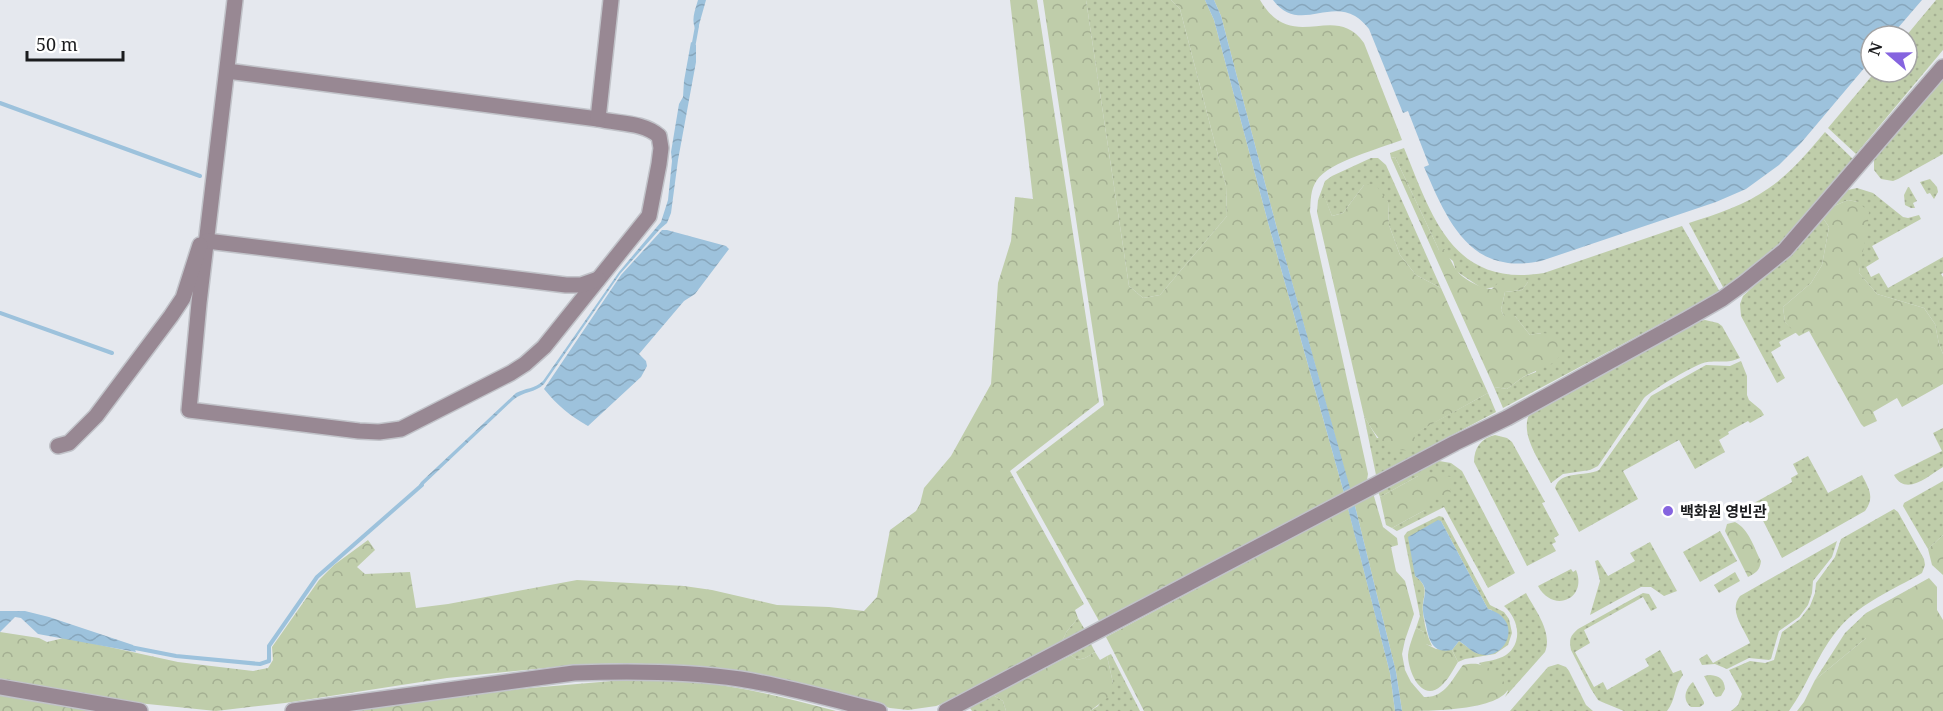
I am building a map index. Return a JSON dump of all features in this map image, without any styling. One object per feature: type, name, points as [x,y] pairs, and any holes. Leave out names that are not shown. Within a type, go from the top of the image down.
[{"type":"street","points":[[227,71],[598,118],[652,129],[659,136],[661,148],[656,188],[649,216],[544,347],[525,364],[401,429],[379,432],[358,431],[189,410],[207,241],[235,0]]},
{"type":"street","points":[[598,118],[611,0]]},
{"type":"street","points":[[946,711],[1455,442],[1508,418],[1696,314],[1744,283],[1785,250],[1943,66]]},
{"type":"street","points":[[58,446],[69,443],[96,416],[183,298],[211,207]]},
{"type":"street","points":[[207,241],[566,285],[581,285],[598,279]]},
{"type":"street","points":[[293,711],[574,673],[620,672],[690,674],[740,679],[879,711]]},
{"type":"street","points":[[0,687],[140,711]]},
{"type":"green space","points":[[1010,0],[1037,0],[1099,402],[1010,471],[1084,604],[1075,610],[1078,618],[1061,643],[959,697],[936,706],[908,710],[890,708],[746,672],[692,666],[622,663],[575,665],[447,678],[285,703],[216,711],[128,702],[0,681],[0,632],[39,638],[47,642],[64,638],[178,662],[253,671],[268,668],[273,660],[272,647],[319,580],[334,565],[368,540],[375,550],[357,567],[365,574],[410,572],[416,608],[577,580],[684,586],[777,605],[864,611],[877,597],[890,530],[916,511],[924,488],[951,456],[991,384],[998,283],[1011,241],[1015,197],[1033,199]]},
{"type":"green space","points":[[1043,0],[1086,0],[1129,286],[1143,298],[1160,295],[1227,216],[1226,186],[1180,9],[1171,0],[1205,0],[1214,20],[1344,493],[1099,621],[1016,472],[1104,405]]},
{"type":"green space","points":[[1086,0],[1171,0],[1180,9],[1226,186],[1227,216],[1160,295],[1143,298],[1129,286]]},
{"type":"green space","points":[[1214,0],[1260,0],[1273,16],[1286,24],[1299,27],[1340,26],[1352,31],[1364,43],[1402,140],[1332,167],[1317,180],[1311,195],[1310,212],[1368,474],[1367,480],[1350,490],[1276,225],[1221,16]]},
{"type":"green space","points":[[1936,0],[1943,0],[1943,50],[1919,79],[1919,24],[1916,24]]},
{"type":"green space","points":[[1943,74],[1943,154],[1898,179],[1893,181],[1881,179],[1874,170],[1874,158]]},
{"type":"green space","points":[[1865,84],[1915,84],[1856,154],[1828,128]]},
{"type":"green space","points":[[1825,132],[1853,159],[1780,243],[1724,289],[1689,223],[1741,204],[1769,188],[1806,155]]},
{"type":"green space","points":[[1404,148],[1436,221],[1450,242],[1467,258],[1487,269],[1513,275],[1544,273],[1682,226],[1720,292],[1503,408],[1494,387],[1507,389],[1523,377],[1536,372],[1541,333],[1530,335],[1515,316],[1504,316],[1501,310],[1505,292],[1522,290],[1528,282],[1483,289],[1456,271],[1453,261],[1439,250],[1395,157],[1391,158],[1390,153]]},
{"type":"green space","points":[[1395,157],[1439,250],[1445,249],[1460,274],[1488,289],[1492,289],[1501,280],[1528,282],[1522,290],[1505,292],[1501,310],[1504,316],[1515,316],[1530,335],[1543,333],[1556,338],[1562,354],[1553,363],[1523,377],[1507,389],[1494,387],[1391,158]]},
{"type":"green space","points":[[1371,158],[1378,158],[1386,165],[1441,288],[1416,275],[1400,255],[1389,225],[1388,202],[1364,185],[1343,213],[1332,216],[1324,196],[1318,200],[1325,181]]},
{"type":"green space","points":[[1930,179],[1938,192],[1934,199],[1930,193],[1927,194],[1920,182]]},
{"type":"green space","points":[[1375,184],[1388,202],[1389,225],[1400,255],[1416,275],[1441,288],[1488,393],[1414,434],[1417,448],[1407,450],[1398,450],[1384,444],[1364,416],[1317,212],[1318,200],[1324,195],[1332,216],[1343,213],[1364,185]]},
{"type":"green space","points":[[1908,187],[1917,201],[1913,203],[1915,208],[1905,205],[1904,195]]},
{"type":"green space","points":[[1857,188],[1873,193],[1903,217],[1919,215],[1921,219],[1872,246],[1879,259],[1866,267],[1871,277],[1879,273],[1888,288],[1943,257],[1943,273],[1941,274],[1943,277],[1943,354],[1935,324],[1924,308],[1877,294],[1859,273],[1861,255],[1858,202],[1848,200],[1832,207],[1848,190]]},
{"type":"green space","points":[[1848,200],[1858,202],[1869,212],[1859,273],[1877,294],[1924,308],[1935,324],[1943,354],[1943,384],[1902,407],[1897,398],[1873,412],[1877,421],[1864,427],[1809,331],[1799,336],[1785,322],[1783,307],[1811,283],[1822,265],[1829,227],[1823,218],[1832,207]]},
{"type":"green space","points":[[1823,218],[1829,227],[1822,265],[1811,283],[1783,307],[1785,322],[1797,332],[1779,342],[1781,346],[1771,352],[1785,378],[1777,383],[1741,316],[1740,304],[1743,296],[1790,253]]},
{"type":"green space","points":[[1705,320],[1722,326],[1740,358],[1702,364],[1656,389],[1644,398],[1598,466],[1590,470],[1563,474],[1551,483],[1529,438],[1527,420],[1531,411],[1699,321]]},
{"type":"green space","points":[[1741,361],[1747,376],[1749,400],[1764,415],[1728,432],[1729,434],[1719,440],[1725,452],[1695,469],[1679,440],[1623,471],[1638,499],[1579,532],[1555,488],[1558,482],[1567,476],[1599,470],[1651,396],[1706,365],[1730,366]]},
{"type":"green space","points":[[1488,393],[1496,412],[1376,475],[1364,416],[1377,438],[1413,434]]},
{"type":"green space","points":[[1943,428],[1943,467],[1911,485],[1899,481],[1894,475],[1942,451],[1933,433]]},
{"type":"green space","points":[[1495,435],[1512,442],[1545,502],[1542,503],[1559,535],[1554,538],[1556,542],[1552,544],[1556,551],[1527,566],[1474,462],[1479,444]]},
{"type":"green space","points":[[1808,456],[1828,493],[1862,475],[1869,489],[1870,501],[1865,511],[1782,558],[1754,503],[1792,482],[1791,478],[1798,474],[1793,464]]},
{"type":"green space","points":[[1439,461],[1451,463],[1462,471],[1515,573],[1488,588],[1444,507],[1397,531],[1392,528],[1425,510],[1418,476],[1380,497],[1378,491]]},
{"type":"green space","points":[[1432,474],[1452,477],[1450,496],[1442,501],[1431,497],[1425,510],[1392,528],[1386,525],[1380,497],[1418,476]]},
{"type":"green space","points":[[1943,481],[1943,535],[1928,549],[1903,506],[1904,503]]},
{"type":"green space","points":[[1373,493],[1383,527],[1397,538],[1398,545],[1391,547],[1396,571],[1405,581],[1414,614],[1402,654],[1405,670],[1411,682],[1424,697],[1431,696],[1443,691],[1463,665],[1478,664],[1489,668],[1509,687],[1503,695],[1493,701],[1462,708],[1402,711],[1396,672],[1354,502]]},
{"type":"green space","points":[[1348,508],[1390,673],[1395,711],[1144,711],[1106,637]]},
{"type":"green space","points":[[1894,509],[1898,512],[1924,559],[1925,565],[1922,573],[1868,603],[1840,627],[1825,647],[1789,711],[1731,711],[1738,705],[1742,694],[1729,670],[1750,661],[1765,663],[1774,660],[1782,632],[1800,619],[1810,606],[1816,583],[1835,557],[1841,539]]},
{"type":"green space","points":[[1439,516],[1443,517],[1490,605],[1504,612],[1509,619],[1512,633],[1508,645],[1495,654],[1458,662],[1452,650],[1459,641],[1476,653],[1487,655],[1492,610],[1488,609],[1441,521],[1415,576],[1423,585],[1425,593],[1423,616],[1432,646],[1425,644],[1424,632],[1416,628],[1420,616],[1404,536],[1407,532]]},
{"type":"green space","points":[[1735,522],[1748,534],[1761,561],[1757,571],[1748,577],[1725,531],[1727,524]]},
{"type":"green space","points":[[1720,531],[1737,561],[1700,582],[1683,552]]},
{"type":"green space","points":[[1943,535],[1943,575],[1932,565],[1928,549]]},
{"type":"green space","points":[[1837,541],[1832,557],[1813,581],[1808,605],[1799,617],[1779,631],[1771,659],[1749,658],[1727,669],[1715,664],[1702,665],[1699,659],[1707,654],[1713,663],[1750,643],[1736,614],[1740,596]]},
{"type":"green space","points":[[1650,542],[1677,591],[1664,596],[1651,587],[1641,587],[1590,615],[1600,581],[1595,561],[1598,560],[1608,576],[1635,561],[1630,553]]},
{"type":"green space","points":[[1571,569],[1573,572],[1576,570],[1578,580],[1577,589],[1573,595],[1560,601],[1544,595],[1538,586]]},
{"type":"green space","points":[[1735,572],[1740,581],[1719,593],[1714,585]]},
{"type":"green space","points":[[1929,578],[1937,587],[1937,610],[1943,620],[1943,711],[1797,711],[1815,680],[1866,638],[1866,613]]},
{"type":"green space","points":[[1526,593],[1542,621],[1547,644],[1545,652],[1505,697],[1508,691],[1479,663],[1500,658],[1512,650],[1517,637],[1516,623],[1504,606]]},
{"type":"green space","points":[[1643,593],[1649,594],[1657,608],[1651,611],[1643,597],[1584,630],[1590,643],[1575,652],[1594,687],[1603,682],[1607,690],[1649,666],[1645,659],[1660,650],[1673,673],[1681,670],[1683,675],[1667,711],[1624,711],[1598,700],[1571,650],[1571,638],[1578,629]]},
{"type":"green space","points":[[1866,613],[1866,638],[1815,680],[1845,633]]},
{"type":"green space","points":[[1078,618],[1085,630],[1061,643],[1067,631]]},
{"type":"green space","points":[[1416,628],[1424,632],[1426,644],[1436,649],[1452,650],[1458,662],[1446,681],[1434,690],[1428,691],[1422,688],[1410,669],[1408,655]]},
{"type":"green space","points":[[1091,644],[1095,652],[1085,658],[1077,660],[1071,655]]},
{"type":"green space","points":[[1095,652],[1100,660],[1107,656],[1113,683],[1111,695],[1090,711],[1006,711],[1003,701],[993,695],[1071,655],[1077,660]]},
{"type":"green space","points":[[1111,654],[1140,711],[1090,711],[1098,706],[1113,683],[1107,656]]},
{"type":"green space","points":[[1558,664],[1569,671],[1586,705],[1593,711],[1510,711],[1548,667]]},
{"type":"green space","points":[[1704,676],[1719,677],[1724,683],[1725,689],[1721,696],[1714,695]]},
{"type":"green space","points":[[672,680],[721,685],[836,711],[349,711],[519,689],[612,681]]},
{"type":"green space","points":[[1693,682],[1704,702],[1700,707],[1691,707],[1686,701],[1686,691]]},
{"type":"green space","points":[[0,694],[100,711],[0,711]]},
{"type":"green space","points":[[993,695],[1003,701],[1006,711],[972,711],[970,708]]},
{"type":"water","points":[[698,0],[706,0],[697,32],[693,20]]},
{"type":"water","points":[[1205,0],[1214,0],[1221,16],[1276,225],[1354,502],[1396,672],[1402,711],[1395,711],[1390,673],[1344,493],[1214,20]]},
{"type":"water","points":[[1273,0],[1922,0],[1901,24],[1859,24],[1859,74],[1801,143],[1779,165],[1746,189],[1716,202],[1541,261],[1517,264],[1496,260],[1479,252],[1453,225],[1424,167],[1429,165],[1408,111],[1403,113],[1366,25],[1355,16],[1344,12],[1302,15],[1283,10]]},
{"type":"water","points":[[691,42],[696,45],[696,62],[671,213],[667,223],[620,274],[544,384],[513,400],[421,487],[419,485],[421,482],[516,393],[537,386],[543,381],[619,272],[661,222],[668,200],[671,152],[679,104],[683,97]]},
{"type":"water","points":[[662,230],[726,246],[729,249],[695,294],[684,301],[639,354],[646,361],[647,366],[641,377],[588,426],[564,410],[544,389],[621,275]]},
{"type":"water","points":[[1438,520],[1441,521],[1488,609],[1499,614],[1506,622],[1509,630],[1508,639],[1497,652],[1489,655],[1479,654],[1459,641],[1452,650],[1440,650],[1431,641],[1423,613],[1425,589],[1415,576],[1408,537]]},
{"type":"water","points":[[0,611],[25,611],[49,617],[133,645],[136,652],[38,634],[21,618],[15,617],[0,632]]},
{"type":"waterway","points":[[693,48],[697,26]]},
{"type":"waterway","points":[[0,103],[200,176]]},
{"type":"waterway","points":[[0,313],[112,353]]},
{"type":"waterway","points":[[130,647],[176,656],[260,664],[269,661],[269,646],[317,577],[422,485]]},
{"type":"place","name":"백화원 영빈관","points":[[1668,511]]}]
